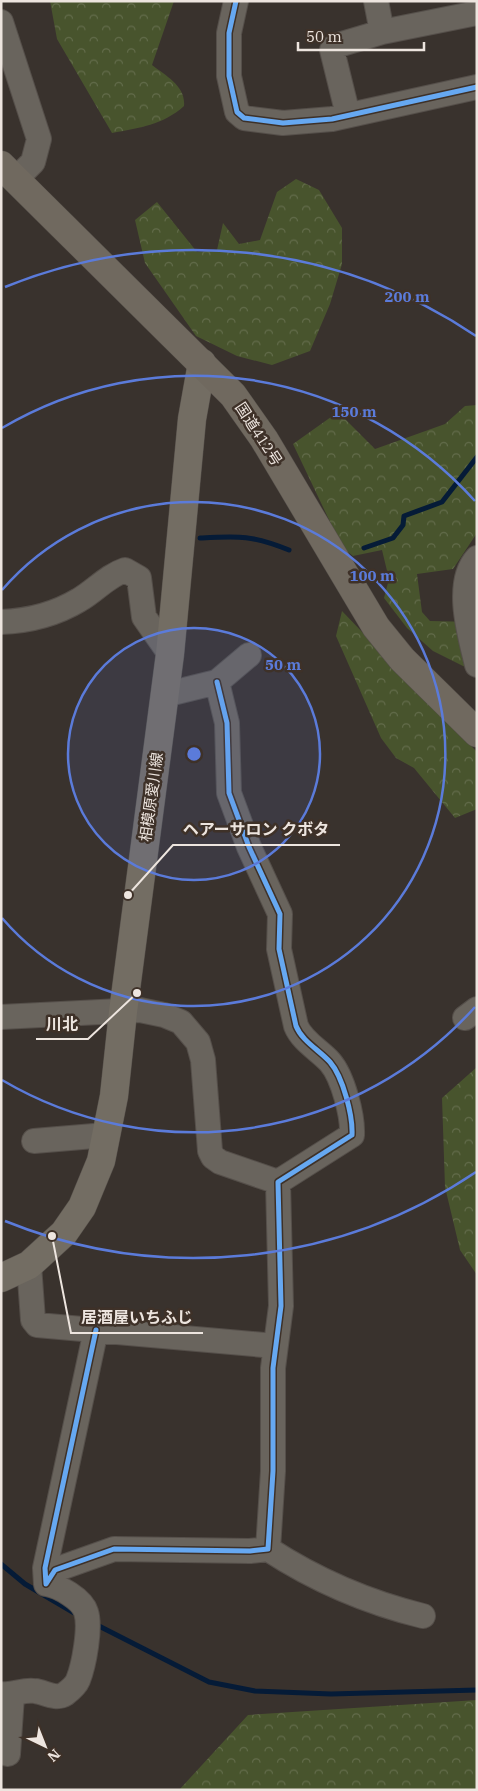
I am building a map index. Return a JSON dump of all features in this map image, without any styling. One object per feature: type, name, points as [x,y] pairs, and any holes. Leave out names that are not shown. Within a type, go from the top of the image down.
[{"type":"highway","name":"国道412号","points":[[9,172],[233,395],[264,439],[376,627],[402,659],[477,733]]},
{"type":"main road","name":"相模原愛川線","points":[[1,1278],[29,1265],[64,1233],[82,1207],[101,1161],[114,1096],[123,1012],[170,654],[192,419],[202,363]]},
{"type":"street","points":[[236,1],[229,33],[229,76],[237,112],[244,118],[283,123],[332,120],[477,87]]},
{"type":"street","points":[[376,1],[382,32]]},
{"type":"street","points":[[348,115],[332,50],[335,46],[382,32],[477,13]]},
{"type":"street","points":[[1,22],[39,139],[33,162],[9,172]]},
{"type":"street","points":[[477,558],[472,562],[466,583],[465,612],[477,665]]},
{"type":"street","points":[[1,622],[44,618],[80,600],[114,574],[124,570],[139,578],[144,618],[170,654]]},
{"type":"street","points":[[164,695],[217,682],[249,655]]},
{"type":"street","points":[[217,682],[228,723],[229,793],[249,847],[280,914],[279,949],[296,1026],[299,1034],[331,1064],[352,1117],[352,1135],[278,1182]]},
{"type":"street","points":[[1,1018],[140,1010],[164,1015],[181,1022],[198,1042],[202,1060],[210,1151],[213,1158],[278,1182]]},
{"type":"street","points":[[34,1142],[106,1135]]},
{"type":"street","points":[[268,1549],[273,1471],[273,1368],[281,1306],[278,1182]]},
{"type":"street","points":[[29,1265],[33,1320],[37,1325],[275,1346]]},
{"type":"street","points":[[46,1584],[45,1568],[96,1330]]},
{"type":"street","points":[[46,1584],[55,1570],[114,1549],[250,1551],[268,1549],[310,1575],[353,1595],[381,1606],[423,1616]]},
{"type":"street","points":[[6,1744],[7,1695],[28,1690],[58,1696],[64,1695],[77,1683],[87,1623],[82,1604],[55,1585],[46,1584]]},
{"type":"green space","points":[[50,1],[174,1],[152,65],[178,87],[184,99],[184,106],[159,122],[112,133],[57,39]]},
{"type":"green space","points":[[296,179],[319,190],[342,228],[342,264],[330,304],[310,351],[272,365],[237,356],[196,336],[145,263],[135,220],[157,202],[197,252],[217,250],[223,223],[239,244],[260,240],[277,192]]},
{"type":"green space","points":[[477,405],[477,533],[453,569],[417,574],[422,612],[430,621],[475,622],[477,673],[433,651],[407,628],[384,598],[389,579],[382,550],[353,556],[342,547],[293,444],[338,412],[375,449],[445,424],[465,406]]},
{"type":"green space","points":[[342,611],[477,752],[477,809],[455,818],[414,768],[396,758],[381,738],[336,636]]},
{"type":"green space","points":[[477,1067],[477,1275],[460,1250],[445,1187],[442,1098]]},
{"type":"green space","points":[[477,1700],[477,1790],[179,1790],[248,1715]]},
{"type":"waterway","points":[[364,548],[393,538],[403,525],[404,516],[442,502],[477,457]]},
{"type":"waterway","points":[[200,538],[255,539],[289,550]]},
{"type":"waterway","points":[[1,1564],[25,1584],[76,1614]]},
{"type":"waterway","points":[[95,1624],[209,1682],[255,1691],[331,1694],[477,1690]]},
{"type":"cycle path","points":[[236,1],[229,33],[229,76],[237,112],[244,118],[283,123],[332,119],[477,87]]},
{"type":"cycle path","points":[[96,1330],[45,1568],[46,1584],[55,1570],[114,1549],[250,1551],[268,1549],[273,1471],[273,1368],[281,1306],[278,1182],[352,1135],[352,1127],[346,1097],[335,1069],[302,1036],[296,1026],[279,949],[280,914],[249,847],[229,793],[227,723],[217,682]]},
{"type":"place","name":"ヘアーサロン クボタ","points":[[128,895]]},
{"type":"place","name":"川北","points":[[137,993]]},
{"type":"place","name":"居酒屋いちふじ","points":[[52,1236]]}]
